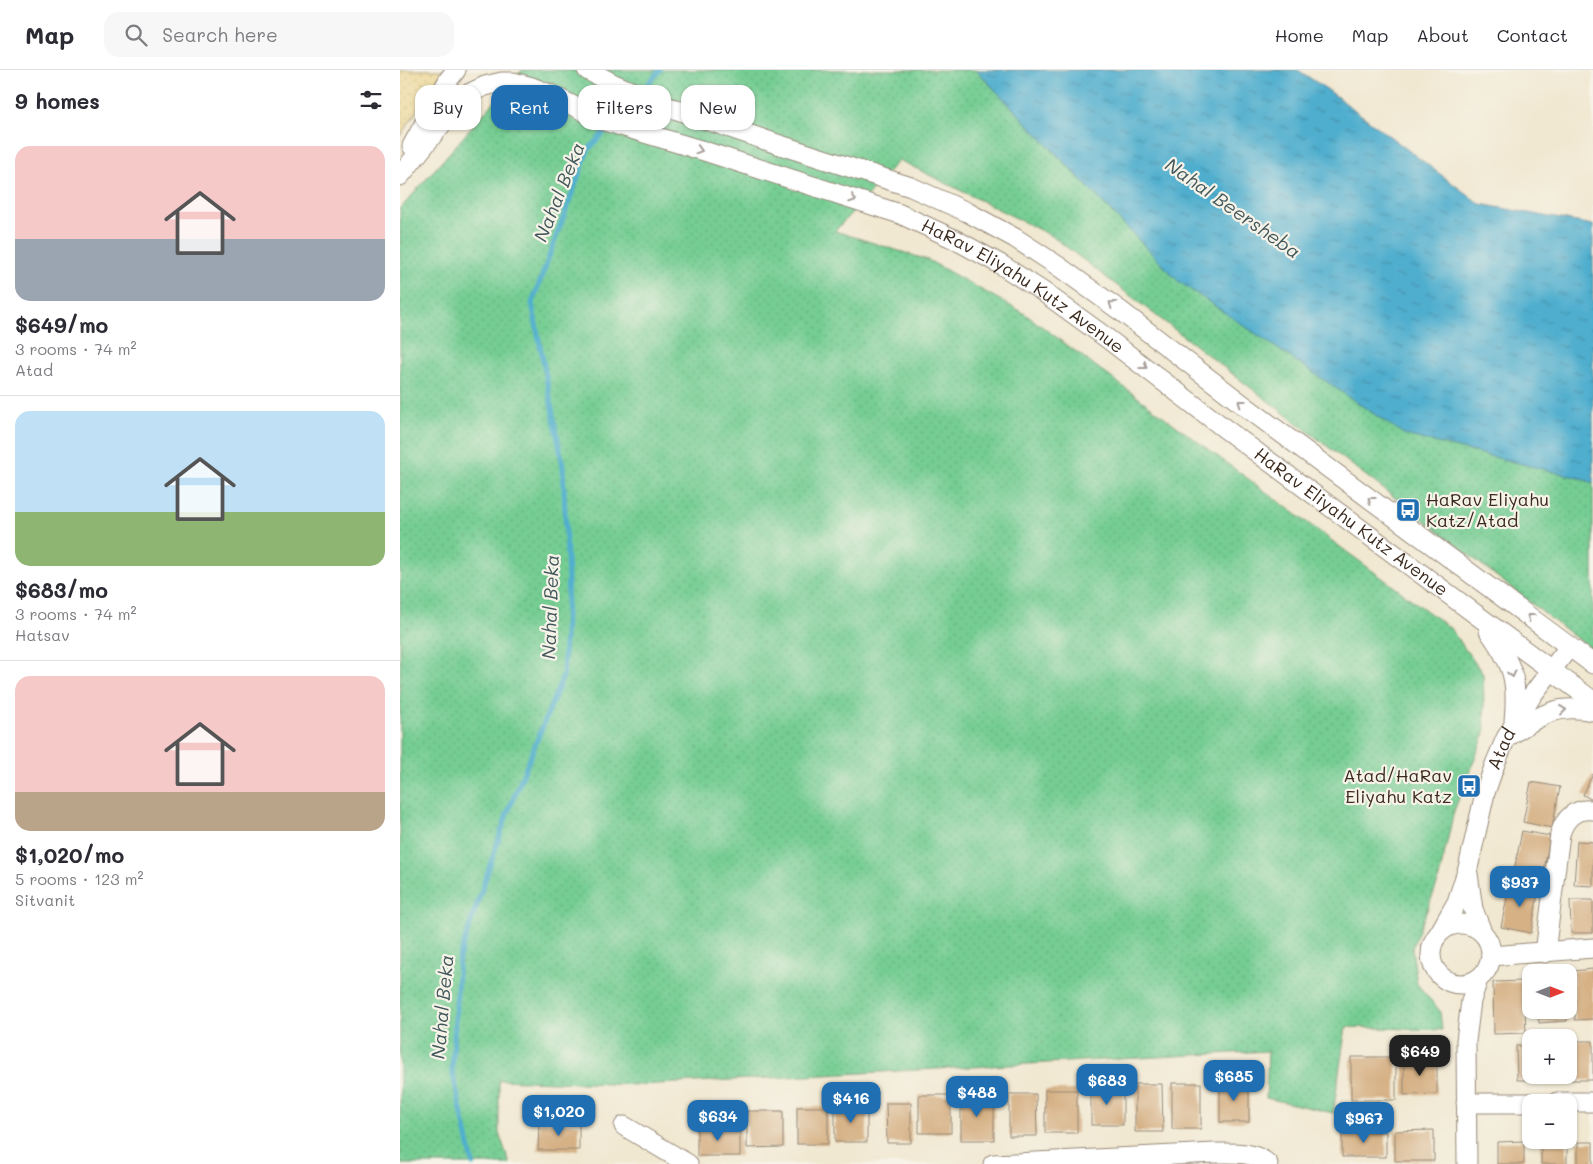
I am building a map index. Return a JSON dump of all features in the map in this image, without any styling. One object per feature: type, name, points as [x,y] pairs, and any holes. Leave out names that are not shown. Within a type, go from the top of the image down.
[{"type":"street","points":[[400,167],[456,70]]},
{"type":"street","name":"HaRav Eliyahu Kutz Avenue","points":[[587,70],[614,84],[678,110],[911,187],[967,212],[1015,238],[1122,312],[1250,410],[1593,664]]},
{"type":"street","name":"HaRav Eliyahu Kutz Avenue","points":[[400,176],[452,111],[470,93],[485,86],[502,82],[513,82],[532,87],[601,120],[900,214],[954,239],[1000,264],[1042,291],[1593,701]]},
{"type":"street","points":[[1480,617],[1502,650],[1512,671],[1516,698],[1510,732]]},
{"type":"street","name":"Atad","points":[[1440,932],[1456,902],[1468,868],[1484,794],[1495,764],[1510,732],[1533,694],[1569,646]]},
{"type":"street","points":[[1510,732],[1543,714],[1562,709],[1593,711]]},
{"type":"street","points":[[1545,953],[1560,834],[1563,825],[1568,817],[1581,810],[1593,810]]},
{"type":"street","name":"Atad","points":[[1468,868],[1473,909],[1482,932]]},
{"type":"street","points":[[1443,979],[1452,983],[1470,983],[1485,973],[1489,965],[1491,947],[1482,932],[1473,926],[1459,924],[1449,926],[1440,932],[1433,944],[1431,958],[1437,972],[1459,1003],[1466,1041]]},
{"type":"street","points":[[1491,956],[1593,948]]},
{"type":"street","points":[[1466,1164],[1466,1041],[1471,1001],[1478,979]]},
{"type":"street","points":[[1466,1103],[1522,1102]]},
{"type":"street","points":[[1577,1102],[1593,1102]]},
{"type":"street","points":[[624,1126],[688,1164]]},
{"type":"street","points":[[993,1164],[1215,1153],[1245,1153],[1262,1159],[1268,1164]]},
{"type":"green space","points":[[522,70],[976,70],[1178,281],[1579,478],[1593,483],[1593,649],[1572,635],[1052,236],[899,160],[835,231],[928,260],[1025,314],[1450,628],[1483,674],[1485,733],[1454,811],[1438,882],[1412,948],[1417,984],[1440,1011],[1442,1030],[1346,1027],[1333,1113],[1266,1098],[1268,1051],[640,1085],[499,1080],[499,1133],[510,1164],[400,1164],[400,209],[469,130],[481,130],[481,117],[491,105],[491,130],[568,130],[568,85],[509,85]]},
{"type":"sand","points":[[400,70],[444,70],[434,85],[415,85],[415,114],[400,136]]},
{"type":"water","name":"Nahal Beersheba","points":[[976,70],[1298,70],[1328,90],[1480,204],[1593,225],[1593,483],[1405,435],[1178,281]]},
{"type":"building","points":[[1593,774],[1593,800],[1583,795]]},
{"type":"building","points":[[1531,782],[1560,787],[1552,828],[1523,822]]},
{"type":"building","points":[[1522,831],[1550,836],[1543,876],[1514,871]]},
{"type":"building","points":[[1577,841],[1593,842],[1593,886],[1574,885]]},
{"type":"building","points":[[1510,882],[1539,888],[1531,933],[1501,927]]},
{"type":"building","points":[[1570,900],[1593,900],[1593,933],[1571,933]]},
{"type":"building","points":[[1593,969],[1593,1019],[1575,1020],[1578,1019],[1578,970]]},
{"type":"building","points":[[1522,981],[1522,1019],[1525,1019],[1526,1029],[1522,1029],[1522,1033],[1494,1034],[1493,982]]},
{"type":"building","points":[[1539,1019],[1567,1019],[1567,1021],[1539,1023]]},
{"type":"building","points":[[1577,1041],[1593,1041],[1593,1080],[1577,1080]]},
{"type":"building","points":[[1516,1046],[1522,1046],[1522,1080],[1517,1080]]},
{"type":"building","points":[[1351,1057],[1396,1057],[1396,1100],[1351,1100]]},
{"type":"building","points":[[1404,1060],[1437,1060],[1437,1094],[1404,1095]]},
{"type":"building","points":[[1220,1081],[1249,1081],[1249,1122],[1220,1122]]},
{"type":"building","points":[[1172,1083],[1201,1083],[1201,1129],[1172,1129]]},
{"type":"building","points":[[1135,1084],[1162,1084],[1163,1132],[1135,1132]]},
{"type":"building","points":[[1091,1087],[1123,1087],[1123,1125],[1091,1125]]},
{"type":"building","points":[[1045,1090],[1077,1090],[1077,1133],[1045,1133]]},
{"type":"building","points":[[1009,1094],[1036,1094],[1037,1136],[1009,1136]]},
{"type":"building","points":[[919,1095],[951,1095],[951,1133],[919,1133]]},
{"type":"building","points":[[961,1097],[994,1097],[994,1140],[961,1140]]},
{"type":"building","points":[[886,1103],[911,1103],[911,1143],[887,1143]]},
{"type":"building","points":[[835,1105],[867,1105],[867,1142],[835,1142]]},
{"type":"building","points":[[797,1107],[828,1107],[828,1144],[797,1144]]},
{"type":"building","points":[[747,1111],[783,1111],[783,1147],[747,1148]]},
{"type":"building","points":[[539,1123],[579,1124],[579,1150],[538,1150]]},
{"type":"building","points":[[697,1127],[740,1127],[740,1156],[697,1156]]},
{"type":"building","points":[[1434,1130],[1434,1161],[1395,1161],[1395,1131]]},
{"type":"building","points":[[1342,1132],[1386,1132],[1386,1157],[1342,1157]]},
{"type":"building","points":[[1522,1141],[1524,1164],[1497,1164],[1497,1142]]},
{"type":"building","points":[[1578,1142],[1593,1142],[1593,1164],[1578,1164]]},
{"type":"building","points":[[1541,1149],[1567,1149],[1567,1164],[1541,1164]]},
{"type":"waterway","name":"Nahal Beka","points":[[647,85],[660,70]]},
{"type":"waterway","name":"Nahal Beka","points":[[473,1164],[452,1070],[459,958],[507,814],[563,676],[568,579],[563,466],[532,303],[588,150],[606,130]]},
{"type":"place","name":"HaRav Eliyahu Katz/Atad","points":[[1408,510]]},
{"type":"place","name":"Atad/HaRav Eliyahu Katz","points":[[1469,786]]}]
